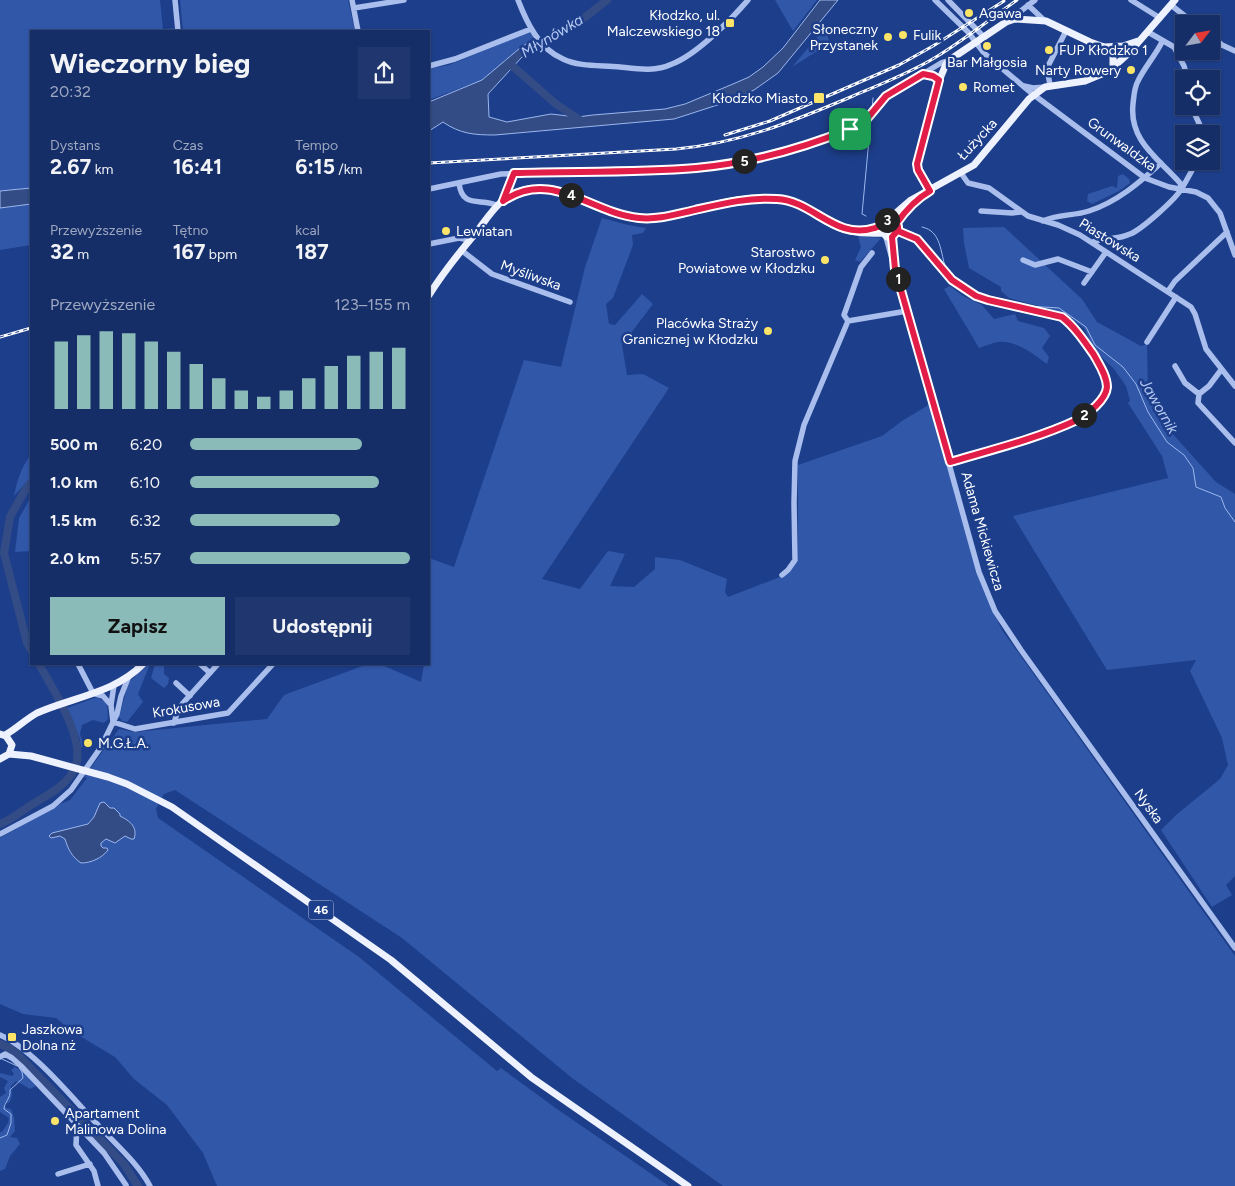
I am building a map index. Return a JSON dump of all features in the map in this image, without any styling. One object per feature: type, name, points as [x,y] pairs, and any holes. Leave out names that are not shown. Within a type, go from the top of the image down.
[{"type":"main road","points":[[1047,86],[1089,80],[1104,74],[1113,68],[1140,41],[1168,8]]},
{"type":"main road","points":[[927,193],[917,164],[939,80],[948,61],[983,36],[1006,22],[1015,19],[1045,20],[1104,47],[1113,55],[1113,68]]},
{"type":"main road","points":[[1104,47],[1124,46],[1140,41]]},
{"type":"main road","name":"Łużycka","points":[[889,231],[889,220],[909,202],[961,173],[981,158],[1034,94],[1047,86]]},
{"type":"main road","points":[[430,292],[461,250],[501,203],[521,191],[540,188],[563,192],[617,213],[653,219],[732,202],[777,199],[794,202],[829,223],[849,230],[889,231]]},
{"type":"main road","name":"Łużycka","points":[[889,231],[908,208],[927,193]]},
{"type":"main road","points":[[0,759],[9,754],[7,739],[19,726],[35,714],[114,685],[142,665]]},
{"type":"main road","name":"46","points":[[7,739],[31,756]]},
{"type":"main road","name":"46","points":[[9,754],[49,760],[127,784],[172,807],[391,960],[531,1076],[688,1186]]},
{"type":"street","points":[[174,0],[178,30]]},
{"type":"street","points":[[352,0],[358,30]]},
{"type":"street","points":[[354,8],[404,0]]},
{"type":"street","points":[[518,0],[531,29],[543,45],[555,55],[572,62],[650,70],[678,62],[696,49],[748,0]]},
{"type":"street","name":"Grunwaldzka","points":[[935,0],[943,6],[984,53],[1034,94],[1145,178],[1156,183],[1200,194],[1211,201],[1220,214],[1235,255]]},
{"type":"street","points":[[943,6],[948,0],[983,36]]},
{"type":"street","points":[[1015,19],[1017,14],[1035,0]]},
{"type":"street","points":[[1131,0],[1168,8],[1180,15]]},
{"type":"street","points":[[1028,5],[1045,20]]},
{"type":"street","points":[[430,66],[455,59],[531,29]]},
{"type":"street","points":[[1024,86],[1032,88],[1047,86],[1047,68],[1066,31]]},
{"type":"street","points":[[1148,32],[1175,50],[1185,70]]},
{"type":"street","points":[[1162,42],[1138,81],[1135,89],[1132,115],[1135,130],[1140,138],[1180,184],[1182,189]]},
{"type":"street","points":[[1220,43],[1235,51]]},
{"type":"street","points":[[430,189],[487,176],[514,173],[571,173],[712,166],[790,150],[821,141],[861,124],[874,112],[886,96],[941,63],[948,61]]},
{"type":"street","points":[[923,74],[933,76],[939,80]]},
{"type":"street","points":[[1043,221],[1088,211],[1123,196],[1161,163]]},
{"type":"street","points":[[1092,242],[1100,239],[1123,237],[1136,232],[1182,189],[1192,170]]},
{"type":"street","points":[[459,183],[461,194],[469,200],[501,203],[514,173]]},
{"type":"street","name":"Piastowska","points":[[961,173],[968,183],[989,188],[1028,216],[1070,230],[1092,242],[1194,310],[1204,346],[1235,386]]},
{"type":"street","points":[[981,211],[1021,212]]},
{"type":"street","points":[[889,231],[917,239],[952,280],[976,296],[1062,317],[1069,322],[1086,343],[1103,372],[1107,388],[1104,395],[1098,403],[1078,419],[1010,444],[950,462]]},
{"type":"street","name":"Adama Mickiewicza","points":[[889,231],[893,263],[988,597],[1005,627],[1042,679]]},
{"type":"street","points":[[1168,291],[1175,281],[1227,232]]},
{"type":"street","points":[[430,244],[463,238],[469,240]]},
{"type":"street","name":"Myśliwska","points":[[461,250],[492,274],[570,302]]},
{"type":"street","points":[[1084,283],[1106,252]]},
{"type":"street","points":[[848,321],[844,315],[860,267],[872,254]]},
{"type":"street","points":[[1023,260],[1035,265],[1058,260],[1092,272]]},
{"type":"street","points":[[1147,342],[1176,297]]},
{"type":"street","points":[[848,321],[907,311]]},
{"type":"street","points":[[782,576],[795,560],[795,461],[804,425],[848,321]]},
{"type":"street","points":[[1175,366],[1185,383],[1199,394]]},
{"type":"street","points":[[1221,370],[1209,386],[1199,394],[1198,403],[1235,443]]},
{"type":"street","points":[[79,665],[93,693],[104,696],[111,705]]},
{"type":"street","points":[[201,665],[210,673]]},
{"type":"street","points":[[174,722],[178,710],[217,665]]},
{"type":"street","name":"Krokusowa","points":[[114,722],[136,729],[228,713],[272,665]]},
{"type":"street","points":[[0,834],[53,806],[65,796],[98,752],[114,722],[129,676]]},
{"type":"street","name":"Nyska","points":[[1042,679],[1235,948]]},
{"type":"street","points":[[176,683],[190,696]]},
{"type":"street","points":[[114,685],[119,690],[121,696]]},
{"type":"street","points":[[114,685],[111,705],[114,722]]},
{"type":"street","points":[[0,1035],[14,1042],[49,1074],[131,1159],[150,1186]]},
{"type":"street","points":[[0,1056],[5,1054],[17,1062],[104,1153],[126,1185]]},
{"type":"street","points":[[77,1125],[76,1144],[90,1164],[98,1186]]},
{"type":"street","points":[[58,1174],[90,1164]]},
{"type":"shaded area","points":[[0,0],[160,0],[163,29],[174,28],[174,30],[30,30],[30,188],[0,191]]},
{"type":"shaded area","points":[[180,0],[348,0],[355,30],[183,30]]},
{"type":"shaded area","points":[[775,0],[817,0],[793,31]]},
{"type":"shaded area","points":[[820,0],[838,0],[778,73],[754,90],[733,100],[674,119],[495,135],[468,133],[455,129],[443,122],[430,130],[430,102],[482,80],[520,48],[534,39],[539,47],[522,57],[488,94],[489,117],[507,122],[551,114],[577,117],[665,109],[685,104],[749,77],[783,48]]},
{"type":"shaded area","points":[[825,30],[830,43],[792,67]]},
{"type":"shaded area","points":[[530,31],[534,39],[520,48],[482,80],[430,100],[430,69],[449,65]]},
{"type":"shaded area","points":[[1123,174],[1129,179],[1130,183],[1119,191],[1092,204],[1087,201],[1088,194],[1112,186],[1117,188],[1118,176]]},
{"type":"shaded area","points":[[30,188],[30,204],[0,208],[0,191]]},
{"type":"shaded area","points":[[30,204],[30,245],[0,250],[0,208]]},
{"type":"shaded area","points":[[602,218],[646,228],[643,233],[632,235],[633,245],[613,298],[606,304],[609,324],[615,325],[642,294],[653,304],[622,345],[627,375],[643,374],[669,388],[542,579],[580,589],[608,551],[625,554],[610,586],[634,587],[655,569],[655,557],[680,560],[727,579],[725,592],[728,597],[785,575],[798,559],[798,465],[882,436],[930,404],[990,605],[1002,630],[1235,956],[1235,1186],[723,1186],[572,1078],[402,938],[175,790],[164,794],[156,809],[158,818],[359,957],[497,1071],[501,1068],[669,1186],[217,1186],[203,1153],[167,1105],[134,1079],[115,1057],[73,1032],[56,1018],[23,1014],[0,1004],[0,838],[70,800],[87,778],[84,777],[119,729],[135,732],[267,719],[284,695],[365,665],[382,665],[421,682],[424,665],[430,665],[430,558],[454,567],[524,360],[561,367],[585,267]]},
{"type":"shaded area","points":[[1004,227],[1082,299],[1097,322],[1141,346],[1147,344],[1148,391],[1170,431],[1216,482],[1235,494],[1235,876],[1226,885],[1232,895],[1212,907],[1161,830],[1176,815],[1220,779],[1228,765],[1222,738],[1190,671],[1196,660],[1107,670],[1013,516],[1168,478],[1162,456],[1128,403],[1130,401],[1126,386],[1114,369],[1094,350],[1084,328],[1064,313],[1009,298],[1001,291],[1001,287],[969,268],[963,228]]},
{"type":"shaded area","points":[[858,236],[881,238],[860,262],[855,260],[861,247]]},
{"type":"shaded area","points":[[950,286],[963,296],[982,305],[994,319],[1015,314],[1018,321],[1044,328],[1050,336],[1042,348],[1049,357],[1047,364],[1024,348],[1011,343],[998,342],[979,348],[944,289]]},
{"type":"shaded area","points":[[30,456],[30,478],[14,496],[20,474]]},
{"type":"shaded area","points":[[30,499],[30,551],[15,552],[19,518]]},
{"type":"shaded area","points":[[147,665],[150,665],[138,694],[143,702],[127,722],[122,721],[119,717],[130,681]]},
{"type":"shaded area","points":[[155,665],[164,665],[164,674],[169,678],[168,684],[164,688],[151,678]]},
{"type":"shaded area","points":[[97,697],[107,703],[108,719],[104,723],[93,720],[82,725],[80,734],[84,745],[81,748],[80,739],[67,708]]},
{"type":"shaded area","points":[[104,802],[110,808],[114,808],[120,816],[132,825],[135,831],[134,839],[125,836],[115,843],[106,839],[101,843],[101,846],[107,848],[106,853],[89,862],[81,863],[71,852],[65,839],[60,836],[51,838],[49,836],[52,833],[88,824],[94,817],[100,803]]},
{"type":"shaded area","points":[[15,1067],[26,1074],[36,1086],[30,1089],[16,1081],[11,1086],[12,1095],[10,1102],[4,1104],[6,1108],[11,1109],[14,1117],[15,1131],[10,1137],[17,1138],[20,1144],[10,1156],[5,1169],[0,1171],[0,1132],[8,1123],[9,1118],[0,1112],[0,1097],[6,1093],[4,1088],[8,1081],[0,1077],[0,1073],[12,1076],[14,1074],[11,1070]]},
{"type":"waterway","name":"Młynówka","points":[[528,48],[555,37],[579,22],[607,0]]},
{"type":"waterway","points":[[509,63],[556,104],[580,120]]},
{"type":"waterway","name":"Jawornik","points":[[872,112],[873,98]]},
{"type":"waterway","name":"Jawornik","points":[[866,216],[862,214],[871,118]]},
{"type":"waterway","name":"Jawornik","points":[[922,227],[929,229],[937,238],[946,269]]},
{"type":"waterway","name":"Jawornik","points":[[974,291],[991,297]]},
{"type":"waterway","name":"Jawornik","points":[[994,298],[1027,306],[1059,308],[1086,327],[1095,345],[1123,367],[1136,384],[1148,412],[1167,442],[1184,455],[1193,468],[1196,487],[1221,497],[1225,508],[1235,522]]},
{"type":"waterway","points":[[30,484],[10,517],[4,553],[27,643],[30,648]]},
{"type":"waterway","points":[[0,824],[14,817],[63,784],[74,770],[77,759],[77,745],[73,731],[60,701],[40,665]]},
{"type":"waterway","points":[[0,1044],[18,1055],[124,1164],[138,1186]]},
{"type":"waterway","points":[[2,1059],[17,1066]]},
{"type":"waterway","points":[[0,1138],[7,1135],[11,1123],[11,1114],[4,1107],[10,1090],[23,1078],[19,1068]]},
{"type":"railway","points":[[430,163],[676,149],[723,142],[767,130],[885,83],[916,68],[957,44],[1017,0]]},
{"type":"railway","points":[[725,135],[770,121],[899,65],[1004,1]]},
{"type":"railway","points":[[0,337],[30,328]]},
{"type":"place","name":"Agawa","points":[[969,13]]},
{"type":"place","name":"Kłodzko, ul. Malczewskiego 18","points":[[730,23]]},
{"type":"place","name":"Fulik","points":[[903,35]]},
{"type":"place","name":"Słoneczny Przystanek","points":[[888,37]]},
{"type":"place","name":"Bar Małgosia","points":[[987,46]]},
{"type":"place","name":"FUP Kłodzko 1","points":[[1049,50]]},
{"type":"place","name":"Narty Rowery","points":[[1131,70]]},
{"type":"place","name":"Romet","points":[[963,87]]},
{"type":"place","name":"Kłodzko Miasto","points":[[819,98]]},
{"type":"place","name":"Lewiatan","points":[[446,231]]},
{"type":"place","name":"Starostwo Powiatowe w Kłodzku","points":[[825,260]]},
{"type":"place","name":"Placówka Straży Granicznej w Kłodzku","points":[[768,331]]},
{"type":"place","name":"M.G.Ł.A.","points":[[88,743]]},
{"type":"place","name":"Jaszkowa Dolna nż","points":[[12,1037]]},
{"type":"place","name":"Apartament Malinowa Dolina","points":[[55,1121]]},
{"type":"route","points":[[850,129],[821,141],[790,150],[729,164],[695,168],[571,173],[514,173],[503,201],[521,191],[540,188],[563,192],[617,213],[653,219],[732,202],[777,199],[794,202],[829,223],[849,230],[877,228],[887,220],[892,220],[895,222],[896,224],[897,225],[898,227],[898,230],[898,231],[921,242],[952,280],[976,296],[1062,317],[1069,322],[1086,343],[1103,372],[1107,388],[1098,403],[1078,419],[1010,444],[950,462],[893,263],[892,245],[892,237],[898,230],[896,224],[912,204],[930,191],[918,170],[917,164],[939,80],[933,76],[923,74],[886,96],[866,120],[850,129]]}]
